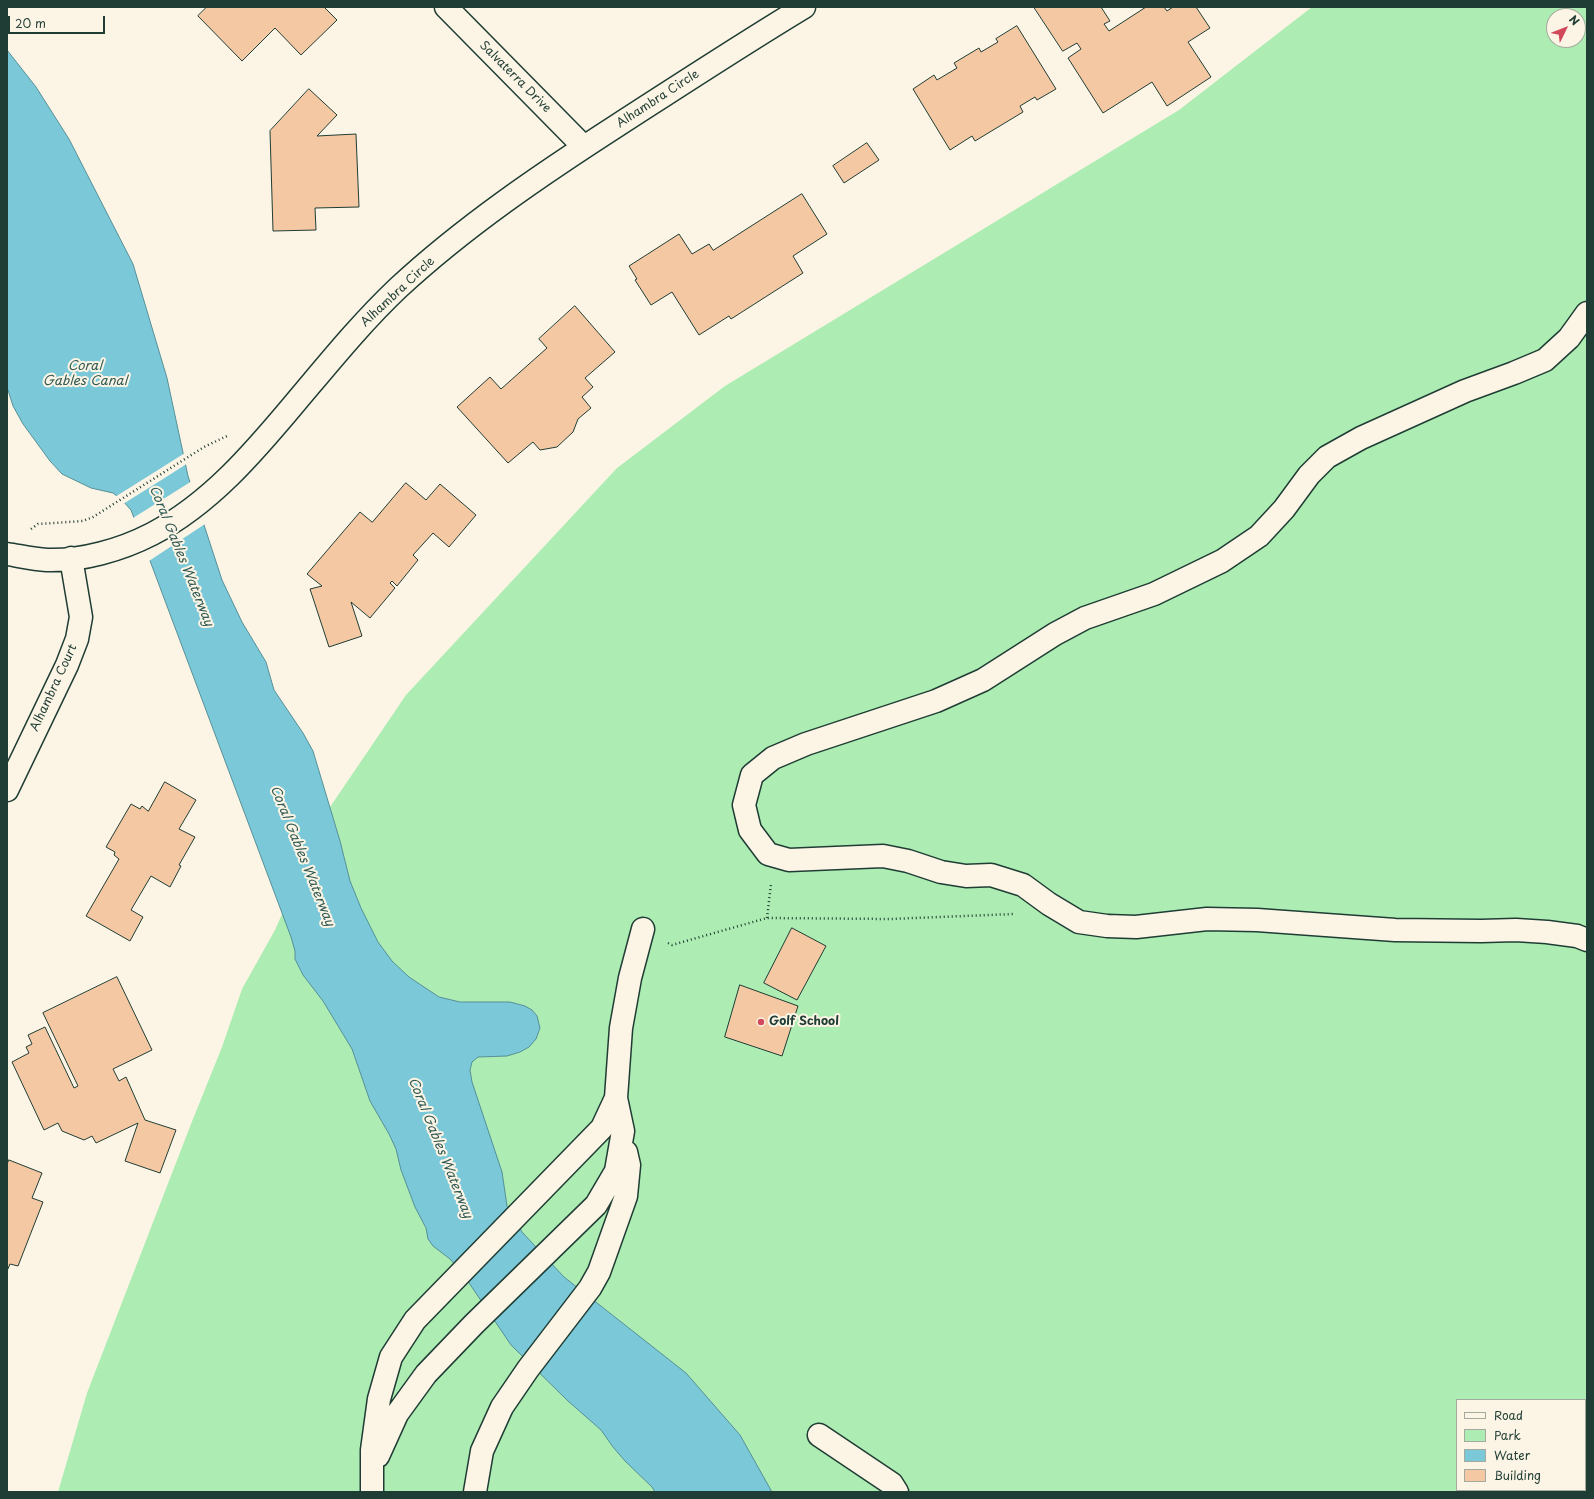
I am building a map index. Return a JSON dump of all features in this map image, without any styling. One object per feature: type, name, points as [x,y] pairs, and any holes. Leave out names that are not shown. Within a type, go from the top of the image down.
[{"type":"street","name":"Salvaterra Drive","points":[[446,7],[584,147]]},
{"type":"street","name":"Alhambra Circle","points":[[7,554],[47,560],[94,555],[131,543],[152,534],[173,522],[223,483],[252,453],[373,313],[399,288],[454,241],[516,193],[584,147],[804,7]]},
{"type":"street","points":[[1587,313],[1569,338],[1545,360],[1465,391],[1361,438],[1327,457],[1309,475],[1284,509],[1259,536],[1222,561],[1154,594],[1085,618],[1055,634],[983,680],[936,701],[806,744],[773,758],[752,775],[744,805],[750,830],[768,854],[790,860],[883,856],[908,861],[941,872],[966,876],[991,875],[1023,885],[1049,904],[1079,922],[1107,926],[1143,926],[1207,919],[1257,920],[1395,930],[1516,930],[1577,936],[1587,940]]},
{"type":"street","name":"Alhambra Court","points":[[7,790],[67,665],[77,640],[81,617],[71,558]]},
{"type":"street","points":[[475,1492],[482,1451],[502,1407],[528,1369],[590,1288],[599,1272],[626,1196],[629,1165],[616,1098],[621,1028],[630,978],[643,929]]},
{"type":"street","points":[[372,1492],[372,1450],[379,1399],[391,1357],[415,1320],[523,1207],[602,1128],[616,1098]]},
{"type":"street","points":[[372,1468],[397,1414],[426,1374],[474,1324],[596,1205],[616,1171],[623,1131]]},
{"type":"street","points":[[819,1435],[892,1484],[897,1492]]},
{"type":"path","points":[[38,524],[83,521],[92,517],[204,447],[228,436]]},
{"type":"path","points":[[766,918],[774,856]]},
{"type":"path","points":[[643,929],[672,945],[766,918],[890,919],[1016,914]]},
{"type":"green space","points":[[1312,7],[1587,7],[1587,1492],[58,1492],[87,1393],[222,1047],[242,989],[275,930],[328,810],[406,695],[617,468],[725,386],[1179,110]]},
{"type":"water","name":"Coral Gables Canal","points":[[7,50],[36,87],[69,139],[133,264],[167,378],[188,476],[222,580],[242,622],[266,662],[274,690],[303,733],[313,751],[340,841],[350,881],[361,908],[378,942],[392,961],[409,977],[439,997],[460,1002],[510,1002],[525,1006],[532,1010],[537,1016],[540,1028],[536,1039],[529,1047],[520,1052],[507,1056],[478,1057],[472,1062],[470,1070],[472,1082],[502,1172],[507,1206],[522,1232],[564,1277],[686,1373],[740,1435],[772,1492],[655,1492],[652,1487],[625,1461],[601,1430],[568,1401],[511,1345],[463,1274],[450,1259],[433,1246],[428,1239],[426,1228],[415,1207],[401,1170],[396,1149],[370,1101],[352,1049],[323,1001],[303,975],[295,959],[295,951],[291,937],[131,510],[113,493],[91,488],[62,474],[50,461],[23,424],[13,406],[7,387]]},
{"type":"pier","points":[[185,453],[188,463],[163,479],[123,504],[115,497]]},
{"type":"pier","points":[[192,481],[205,524],[149,561],[133,518]]},
{"type":"building","points":[[207,7],[324,7],[337,20],[301,55],[275,28],[242,61],[198,16]]},
{"type":"building","points":[[1034,7],[1101,7],[1110,21],[1104,24],[1109,31],[1146,7],[1164,7],[1167,11],[1173,7],[1196,7],[1210,28],[1188,42],[1211,77],[1167,106],[1152,82],[1103,113],[1068,58],[1081,49],[1077,43],[1063,51]]},
{"type":"building","points":[[1017,26],[1056,89],[1037,100],[1035,97],[1020,106],[1023,112],[975,141],[972,136],[950,150],[913,89],[934,75],[937,80],[957,68],[954,63],[979,48],[981,52],[998,42],[996,39]]},
{"type":"building","points":[[309,89],[337,115],[317,136],[356,134],[359,207],[315,208],[316,230],[273,231],[270,131]]},
{"type":"building","points":[[867,143],[879,160],[844,183],[833,166]]},
{"type":"building","points":[[802,194],[827,234],[793,256],[803,273],[731,319],[729,316],[699,335],[672,292],[651,305],[635,280],[637,279],[629,266],[679,234],[692,254],[709,244],[713,250]]},
{"type":"building","points":[[575,306],[615,352],[585,378],[593,387],[582,397],[591,408],[578,419],[573,432],[557,447],[540,450],[533,442],[508,463],[457,407],[490,377],[501,389],[547,348],[539,339]]},
{"type":"building","points":[[406,483],[426,500],[440,484],[476,515],[449,547],[433,533],[413,555],[418,560],[397,586],[392,581],[390,583],[395,588],[370,618],[351,602],[362,636],[329,647],[310,589],[322,586],[307,574],[360,512],[372,522]]},
{"type":"building","points":[[165,782],[196,800],[179,829],[195,837],[179,865],[181,866],[170,887],[151,876],[131,910],[143,917],[130,941],[86,916],[119,859],[114,855],[115,852],[106,847],[131,804],[140,809],[142,806],[148,811]]},
{"type":"building","points":[[792,928],[826,946],[797,1000],[764,983]]},
{"type":"building","points":[[117,977],[152,1050],[113,1069],[119,1081],[126,1077],[145,1120],[176,1130],[160,1173],[125,1161],[138,1123],[96,1143],[92,1136],[84,1140],[62,1131],[58,1123],[44,1130],[12,1062],[29,1053],[26,1047],[32,1044],[28,1035],[45,1027],[74,1088],[78,1086],[43,1013]]},
{"type":"building","name":"Golf School","points":[[740,985],[798,1006],[782,1056],[725,1037]]},
{"type":"building","points":[[9,1160],[42,1173],[32,1198],[43,1202],[18,1266],[10,1264],[7,1271],[7,1165]]},
{"type":"place","name":"Golf School","points":[[761,1022]]},
{"type":"water label","name":"Coral Gables Waterway","points":[[181,556]]},
{"type":"water label","name":"Coral Gables Waterway","points":[[302,856]]},
{"type":"water label","name":"Coral Gables Waterway","points":[[440,1148]]}]
